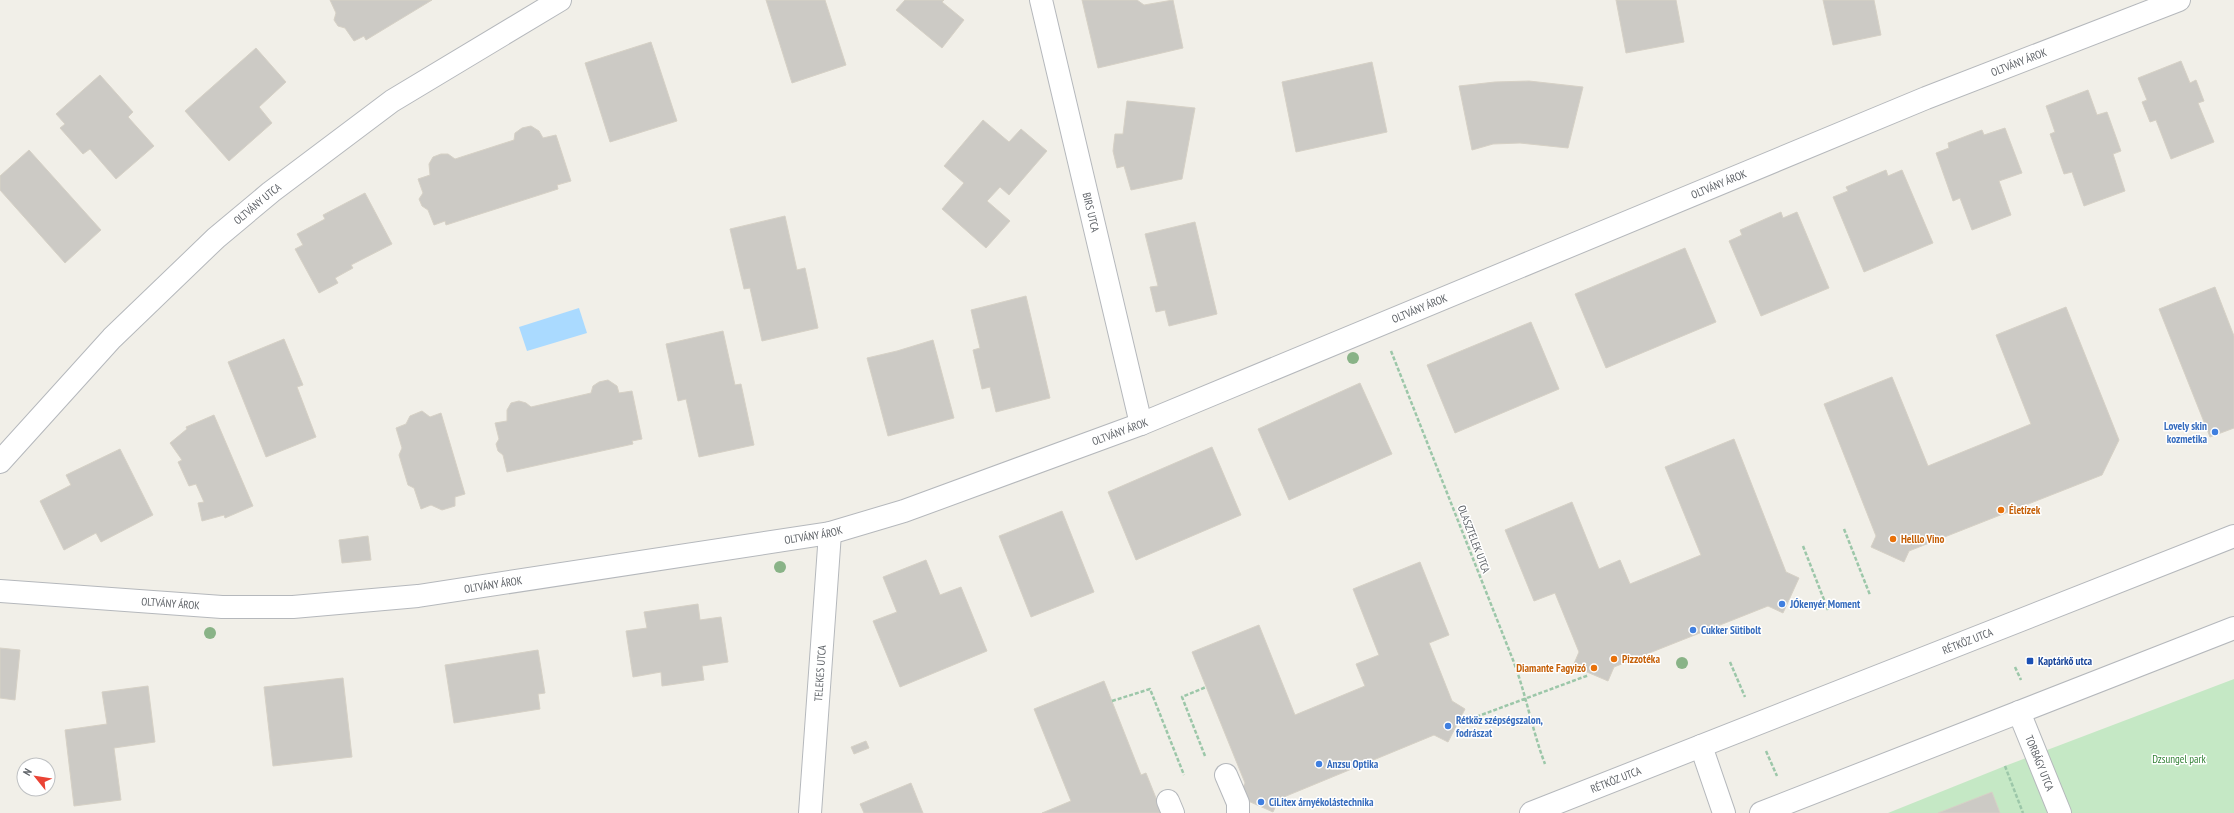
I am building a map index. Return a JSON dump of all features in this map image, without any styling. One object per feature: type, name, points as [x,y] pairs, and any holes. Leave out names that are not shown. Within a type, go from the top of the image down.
[{"type":"street","name":"OLTVÁNY UTCA","points":[[0,462],[112,338],[216,238],[271,192],[392,100],[560,0]]},
{"type":"street","name":"BIRS UTCA","points":[[1041,0],[1141,424]]},
{"type":"street","name":"OLTVÁNY ÁROK","points":[[0,591],[222,607],[293,607],[418,596],[830,533],[904,511],[1141,424],[1380,323],[1926,98],[2179,0]]},
{"type":"street","name":"TELEKES UTCA","points":[[810,813],[830,533]]},
{"type":"street","name":"RÉTKÖZ UTCA","points":[[1531,813],[2234,536]]},
{"type":"street","points":[[1761,813],[2234,628]]},
{"type":"street","name":"TORBÁGY UTCA","points":[[2019,712],[2060,813]]},
{"type":"street","points":[[1701,746],[1724,813]]},
{"type":"street","points":[[1226,775],[1238,803],[1238,813]]},
{"type":"path","name":"OLASZTELEK UTCA","points":[[1380,323],[1513,660],[1535,738],[1545,764]]},
{"type":"path","points":[[1844,529],[1870,595]]},
{"type":"path","points":[[1803,546],[1828,610]]},
{"type":"path","points":[[1730,662],[1747,703]]},
{"type":"path","points":[[1459,721],[1525,699],[1589,675]]},
{"type":"path","points":[[1206,687],[1182,697],[1207,762]]},
{"type":"path","points":[[1112,701],[1150,689],[1184,776]]},
{"type":"path","points":[[2005,766],[2023,813]]},
{"type":"green space","name":"Dzsungel park","points":[[2234,679],[2234,813],[1888,813],[2005,766]]},
{"type":"water","points":[[579,308],[587,333],[527,351],[519,327]]},
{"type":"building","points":[[330,0],[432,0],[366,40],[364,36],[354,41],[345,28],[338,26],[334,20],[336,13]]},
{"type":"building","points":[[766,0],[825,0],[846,65],[792,83]]},
{"type":"building","points":[[905,0],[944,0],[942,2],[964,20],[942,48],[896,10]]},
{"type":"building","points":[[1082,0],[1137,0],[1144,5],[1173,0],[1183,48],[1098,68]]},
{"type":"building","points":[[1616,0],[1676,0],[1684,42],[1626,53]]},
{"type":"building","points":[[1823,0],[1874,0],[1881,35],[1833,45]]},
{"type":"building","points":[[651,42],[677,121],[610,142],[585,63]]},
{"type":"building","points":[[256,48],[286,82],[259,107],[272,123],[229,161],[185,111]]},
{"type":"building","points":[[2181,61],[2190,83],[2196,80],[2204,101],[2198,103],[2214,142],[2171,159],[2156,120],[2150,122],[2142,102],[2147,100],[2138,78]]},
{"type":"building","points":[[1372,62],[1387,132],[1296,152],[1282,82]]},
{"type":"building","points":[[100,75],[133,112],[128,117],[154,146],[116,179],[90,149],[83,154],[60,128],[65,124],[56,114]]},
{"type":"building","points":[[1529,81],[1583,87],[1568,148],[1520,143],[1493,144],[1472,150],[1459,86],[1495,82]]},
{"type":"building","points":[[2088,90],[2097,115],[2107,112],[2121,151],[2113,154],[2125,191],[2084,206],[2072,172],[2064,174],[2050,134],[2055,132],[2046,106]]},
{"type":"building","points":[[1127,101],[1195,108],[1182,179],[1131,190],[1124,166],[1117,168],[1113,151],[1115,134],[1123,134]]},
{"type":"building","points":[[983,120],[1009,142],[1021,129],[1047,151],[1009,195],[1000,187],[987,201],[1010,221],[986,248],[942,209],[964,183],[944,166]]},
{"type":"building","points":[[531,126],[539,131],[543,138],[556,135],[571,181],[557,185],[558,189],[446,225],[445,221],[434,225],[428,210],[422,206],[419,199],[423,193],[418,179],[430,175],[429,164],[433,157],[441,154],[448,154],[455,159],[514,140],[515,133],[522,128]]},
{"type":"building","points":[[2005,128],[2022,173],[1999,181],[2011,215],[1972,230],[1960,198],[1953,201],[1936,153],[1949,148],[1948,143],[1982,130],[1984,135]]},
{"type":"building","points":[[29,150],[101,230],[65,263],[0,190],[0,176]]},
{"type":"building","points":[[1886,170],[1888,176],[1902,170],[1933,243],[1864,272],[1833,197],[1848,191],[1846,187]]},
{"type":"building","points":[[365,193],[392,244],[351,265],[353,268],[335,278],[338,283],[319,293],[295,249],[303,245],[297,234],[325,219],[323,215]]},
{"type":"building","points":[[1781,212],[1783,218],[1797,212],[1829,288],[1761,316],[1729,241],[1742,235],[1740,230]]},
{"type":"building","points":[[785,216],[797,270],[805,268],[818,328],[762,341],[750,288],[744,289],[730,229]]},
{"type":"building","points":[[1195,222],[1217,314],[1169,326],[1165,310],[1156,312],[1150,287],[1158,286],[1145,234]]},
{"type":"building","points":[[1685,248],[1716,322],[1606,368],[1575,294]]},
{"type":"building","points":[[2215,287],[2234,336],[2234,428],[2210,437],[2159,309]]},
{"type":"building","points":[[1026,296],[1050,398],[996,412],[990,387],[982,389],[973,350],[980,348],[971,310]]},
{"type":"building","points":[[2066,307],[2119,440],[2102,475],[1909,551],[1904,562],[1871,547],[1876,536],[1824,404],[1892,377],[1928,466],[2031,424],[1996,335]]},
{"type":"building","points":[[1531,322],[1559,389],[1455,433],[1427,365]]},
{"type":"building","points":[[723,331],[735,385],[741,384],[754,445],[699,457],[686,399],[678,401],[666,344]]},
{"type":"building","points":[[284,339],[303,385],[297,387],[316,437],[266,457],[228,362]]},
{"type":"building","points":[[933,340],[954,418],[888,436],[867,358]]},
{"type":"building","points":[[608,380],[617,386],[619,393],[632,391],[642,439],[632,441],[633,444],[507,472],[503,455],[498,451],[496,444],[499,439],[495,423],[507,421],[507,410],[511,403],[519,401],[526,403],[531,407],[591,393],[593,386],[599,382]]},
{"type":"building","points":[[1360,383],[1392,454],[1289,500],[1258,429]]},
{"type":"building","points":[[422,411],[430,417],[441,413],[465,494],[455,497],[455,506],[442,510],[431,505],[421,509],[414,488],[408,485],[399,455],[402,448],[396,428],[406,424],[410,416]]},
{"type":"building","points":[[214,415],[253,506],[225,518],[224,515],[202,521],[198,503],[204,502],[196,484],[189,486],[178,462],[182,460],[170,443],[187,429],[186,427]]},
{"type":"building","points":[[1734,439],[1786,572],[1799,578],[1783,613],[1768,606],[1614,667],[1608,681],[1573,666],[1579,652],[1555,593],[1534,601],[1505,530],[1572,502],[1599,569],[1620,560],[1630,584],[1701,555],[1665,467]]},
{"type":"building","points":[[1212,447],[1241,515],[1136,560],[1108,492]]},
{"type":"building","points":[[120,449],[153,515],[101,542],[96,533],[64,550],[40,501],[71,485],[66,475]]},
{"type":"building","points":[[1062,511],[1094,592],[1031,617],[999,536]]},
{"type":"building","points":[[368,536],[371,560],[342,563],[339,540]]},
{"type":"building","points":[[926,560],[940,595],[961,587],[987,651],[900,687],[873,621],[897,612],[883,577]]},
{"type":"building","points":[[1420,562],[1449,635],[1429,643],[1452,701],[1465,709],[1448,742],[1434,735],[1279,799],[1273,812],[1239,797],[1245,783],[1192,652],[1259,625],[1295,715],[1365,686],[1356,664],[1379,655],[1353,589]]},
{"type":"building","points":[[698,604],[700,620],[721,617],[728,662],[702,666],[704,680],[662,686],[661,672],[633,677],[626,631],[647,628],[644,612]]},
{"type":"building","points":[[0,648],[20,650],[15,700],[0,698]]},
{"type":"building","points":[[538,650],[545,693],[538,694],[540,709],[454,723],[445,665]]},
{"type":"building","points":[[343,678],[352,757],[273,766],[264,687]]},
{"type":"building","points":[[1104,681],[1141,775],[1146,773],[1162,813],[1042,813],[1071,801],[1034,709]]},
{"type":"building","points":[[148,686],[155,742],[114,748],[121,800],[74,806],[65,730],[107,724],[102,692]]},
{"type":"building","points":[[866,741],[869,748],[854,754],[851,747]]},
{"type":"building","points":[[911,783],[923,813],[864,813],[860,804]]},
{"type":"building","points":[[1992,792],[2000,813],[1938,813]]},
{"type":"place","name":"Lovely skin kozmetika","points":[[2215,432]]},
{"type":"place","name":"Életízek","points":[[2001,510]]},
{"type":"place","name":"Helllo Vino","points":[[1893,539]]},
{"type":"place","name":"JÓkenyér Moment","points":[[1782,604]]},
{"type":"place","name":"Cukker Sütibolt","points":[[1693,630]]},
{"type":"place","name":"Pizzotéka","points":[[1614,659]]},
{"type":"place","name":"Kaptárkő utca","points":[[2030,661]]},
{"type":"place","name":"Diamante Fagyizó","points":[[1594,668]]},
{"type":"place","name":"Rétköz szépségszalon, fodrászat","points":[[1448,726]]},
{"type":"place","name":"Anzsu Optika","points":[[1319,764]]},
{"type":"place","name":"CiLitex árnyékolástechnika","points":[[1261,802]]}]
